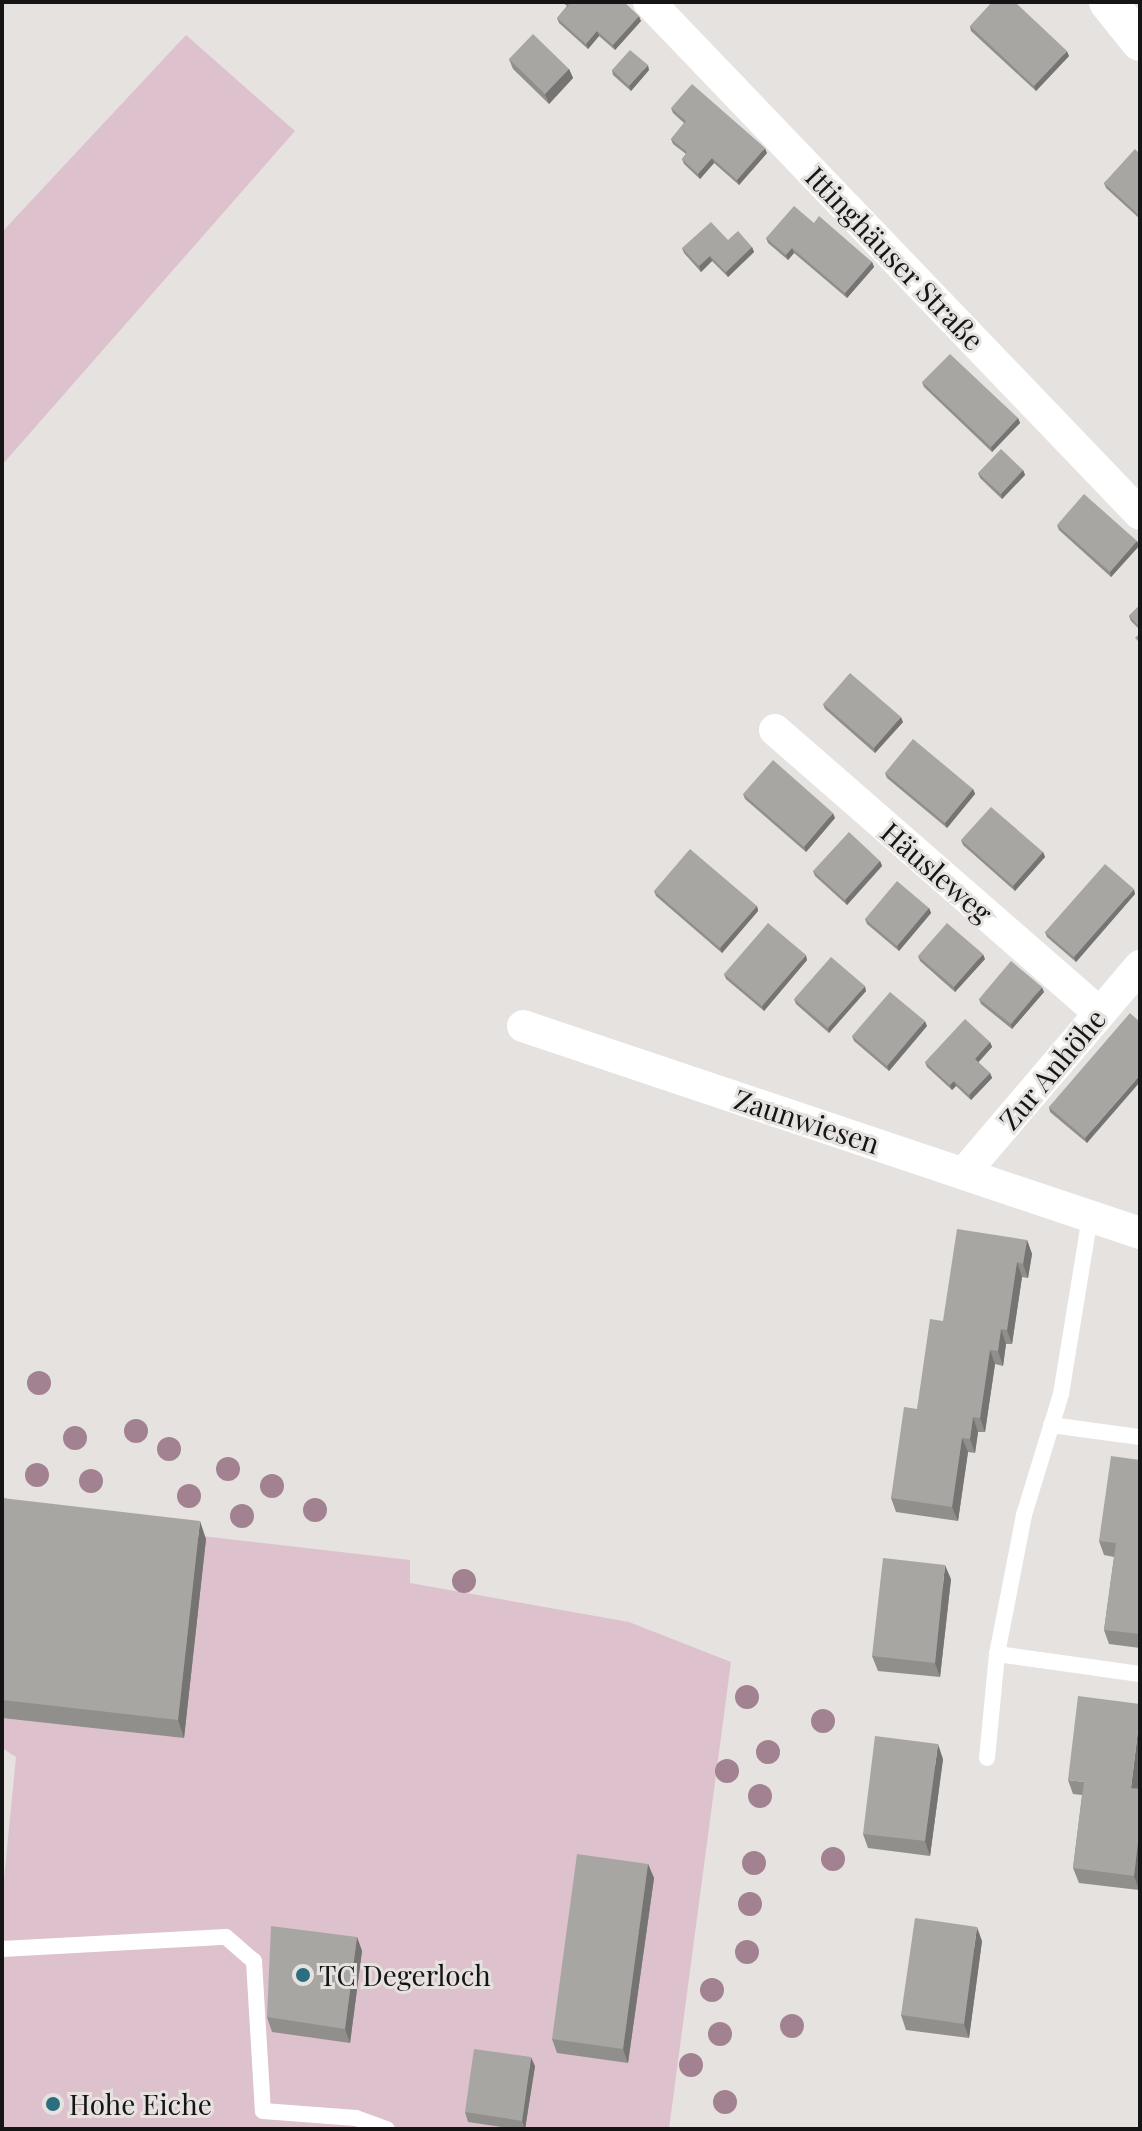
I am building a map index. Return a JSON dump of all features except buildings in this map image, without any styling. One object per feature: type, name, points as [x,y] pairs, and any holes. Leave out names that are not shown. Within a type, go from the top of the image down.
[{"type":"street","name":"Ittinghäuser Straße","points":[[649,2],[1140,514]]},
{"type":"street","points":[[1108,2],[1140,42]]},
{"type":"street","name":"Häusleweg","points":[[775,730],[1099,1013]]},
{"type":"street","name":"Zur Anhöhe","points":[[964,1173],[1140,966]]},
{"type":"street","name":"Zaunwiesen","points":[[523,1026],[1140,1233]]},
{"type":"lane","points":[[987,1758],[997,1654],[1024,1515],[1051,1425],[1090,1217]]},
{"type":"lane","points":[[1051,1425],[1140,1437]]},
{"type":"lane","points":[[997,1654],[1140,1674]]},
{"type":"lane","points":[[2,1949],[226,1937],[254,1961],[263,2111],[356,2118],[387,2129]]},
{"type":"shaded area","points":[[186,35],[295,131],[2,465],[2,232]]},
{"type":"shaded area","points":[[2,1513],[410,1560],[410,1583],[629,1622],[731,1662],[669,2129],[2,2129],[2,1899],[16,1757],[2,1748]]},
{"type":"place","name":"TC Degerloch","points":[[303,1975]]},
{"type":"place","name":"Hohe Eiche","points":[[53,2104]]}]
